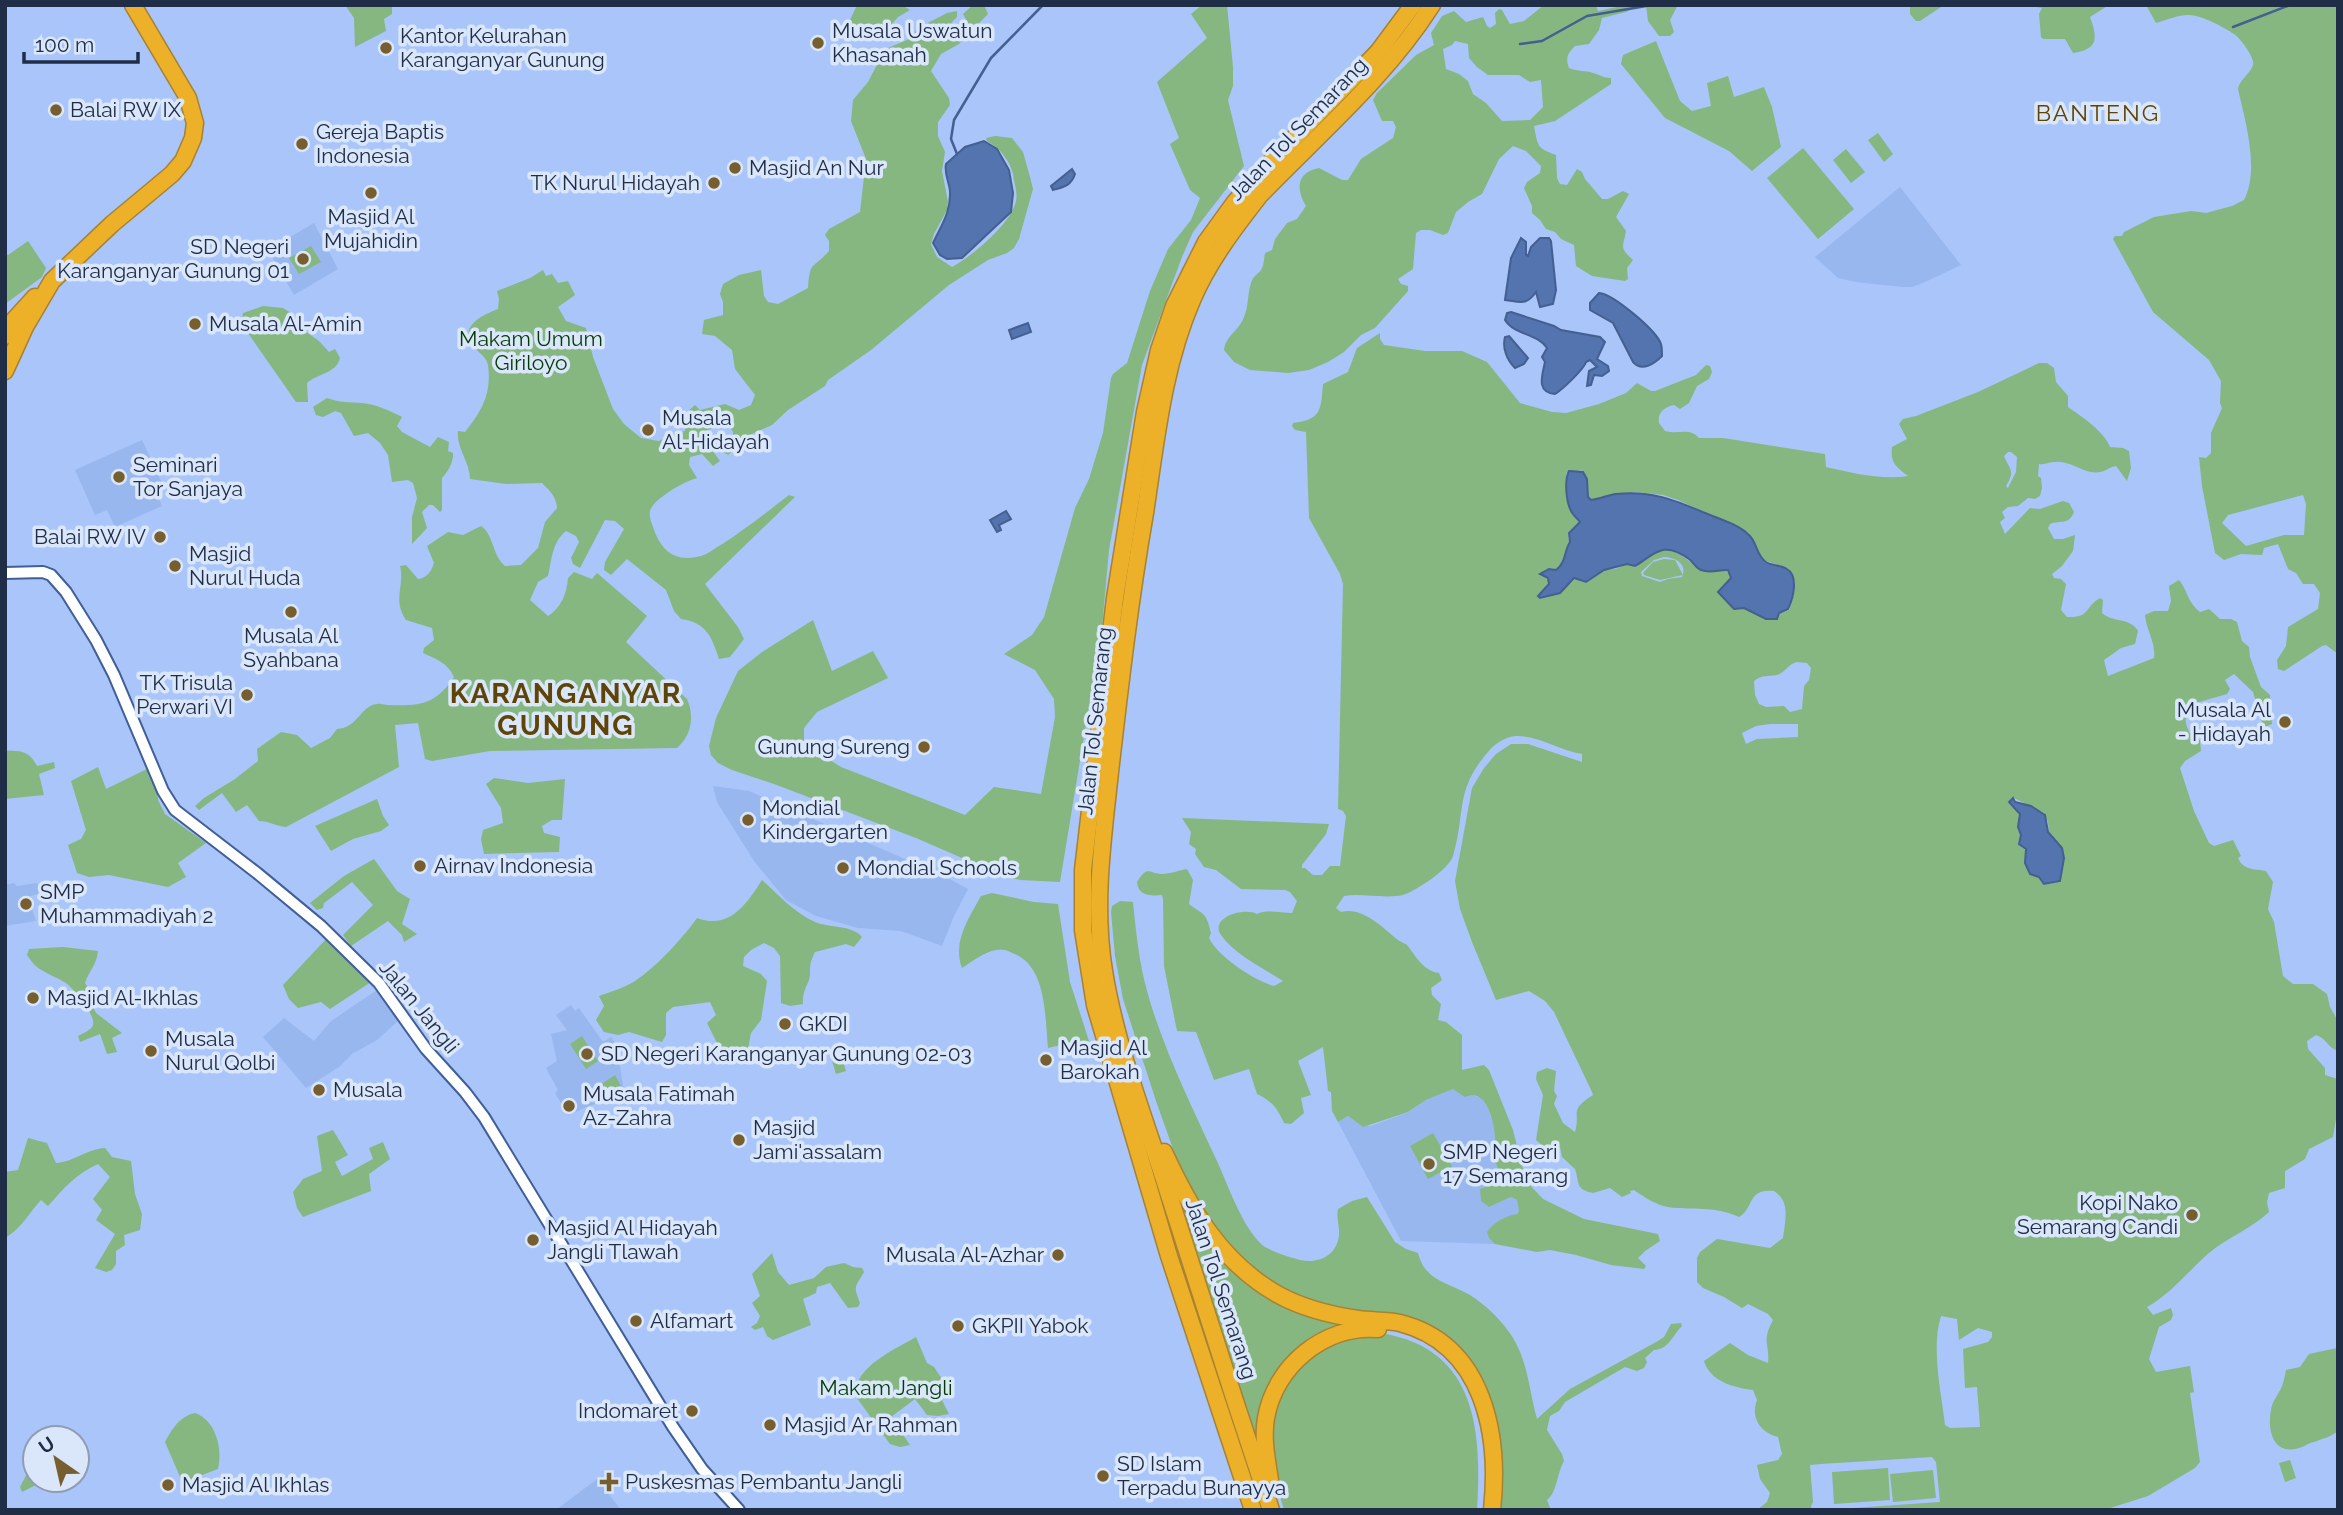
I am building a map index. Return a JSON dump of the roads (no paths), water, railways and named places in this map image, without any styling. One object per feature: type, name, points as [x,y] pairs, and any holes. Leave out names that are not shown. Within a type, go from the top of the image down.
[{"type":"highway","points":[[5,371],[15,320],[47,285],[112,224],[172,174],[187,153],[193,138],[195,123],[188,99],[133,5]]},
{"type":"highway","name":"Jalan Tol Semarang","points":[[1253,1510],[1165,1243],[1095,1005],[1083,930],[1083,870],[1115,598],[1151,381],[1166,326],[1180,291],[1206,242],[1243,192],[1378,52],[1413,5]]},
{"type":"highway","name":"Jalan Tol Semarang","points":[[1273,1510],[1133,1082],[1104,970],[1099,930],[1099,877],[1127,618],[1162,403],[1175,348],[1192,299],[1242,217],[1260,195],[1383,71],[1432,5]]},
{"type":"highway","points":[[15,320],[47,285]]},
{"type":"highway","points":[[1133,1082],[1177,1180],[1198,1218],[1235,1264],[1278,1295],[1305,1308],[1359,1319],[1401,1323],[1413,1328],[1442,1345],[1465,1365],[1479,1390],[1492,1438],[1492,1510]]},
{"type":"highway","points":[[1273,1510],[1265,1441],[1266,1417],[1276,1390],[1287,1371],[1303,1353],[1317,1343],[1338,1334],[1373,1328],[1399,1331],[1419,1339],[1438,1352],[1459,1374],[1471,1396],[1479,1422],[1483,1452],[1480,1510]]},
{"type":"highway","points":[[1222,1415],[1245,1510]]},
{"type":"street","name":"Jalan Jangli","points":[[5,573],[43,572],[51,575],[60,584],[99,646],[163,791],[175,810],[321,926],[379,983],[426,1049],[465,1092],[502,1146],[622,1345],[702,1469],[739,1510]]},
{"type":"waterway","points":[[957,154],[951,139],[954,120],[991,58],[1043,5]]},
{"type":"waterway","points":[[1520,44],[1542,41],[1587,16],[1652,5]]},
{"type":"waterway","points":[[2233,27],[2290,5]]},
{"type":"place","name":"Musala Uswatun Khasanah","points":[[818,43]]},
{"type":"place","name":"Kantor Kelurahan Karanganyar Gunung","points":[[386,48]]},
{"type":"place","name":"Balai RW IX","points":[[56,110]]},
{"type":"place","name":"Gereja Baptis Indonesia","points":[[302,144]]},
{"type":"place","name":"Masjid An Nur","points":[[735,168]]},
{"type":"place","name":"TK Nurul Hidayah","points":[[714,183]]},
{"type":"place","name":"Masjid Al Mujahidin","points":[[371,193]]},
{"type":"place","name":"SD Negeri Karanganyar Gunung 01","points":[[303,259]]},
{"type":"place","name":"Musala Al-Amin","points":[[195,324]]},
{"type":"place","name":"Musala Al-Hidayah","points":[[648,430]]},
{"type":"place","name":"Seminari Tor Sanjaya","points":[[119,477]]},
{"type":"place","name":"Balai RW IV","points":[[160,537]]},
{"type":"place","name":"Masjid Nurul Huda","points":[[175,566]]},
{"type":"place","name":"Musala Al Syahbana","points":[[291,612]]},
{"type":"place","name":"TK Trisula Perwari VI","points":[[247,695]]},
{"type":"place","name":"Musala Al - Hidayah","points":[[2285,722]]},
{"type":"place","name":"Gunung Sureng","points":[[924,747]]},
{"type":"place","name":"Mondial Kindergarten","points":[[748,820]]},
{"type":"place","name":"Airnav Indonesia","points":[[420,866]]},
{"type":"place","name":"Mondial Schools","points":[[843,868]]},
{"type":"place","name":"SMP Muhammadiyah 2","points":[[26,904]]},
{"type":"place","name":"Masjid Al-Ikhlas","points":[[33,998]]},
{"type":"place","name":"GKDI","points":[[785,1024]]},
{"type":"place","name":"Musala Nurul Qolbi","points":[[151,1051]]},
{"type":"place","name":"SD Negeri Karanganyar Gunung 02-03","points":[[587,1054]]},
{"type":"place","name":"Masjid Al Barokah","points":[[1046,1060]]},
{"type":"place","name":"Musala","points":[[319,1090]]},
{"type":"place","name":"Musala Fatimah Az-Zahra","points":[[569,1106]]},
{"type":"place","name":"Masjid Jami'assalam","points":[[739,1140]]},
{"type":"place","name":"SMP Negeri 17 Semarang","points":[[1429,1164]]},
{"type":"place","name":"Kopi Nako Semarang Candi","points":[[2192,1215]]},
{"type":"place","name":"Masjid Al Hidayah Jangli Tlawah","points":[[533,1240]]},
{"type":"place","name":"Musala Al-Azhar","points":[[1058,1255]]},
{"type":"place","name":"Alfamart","points":[[636,1321]]},
{"type":"place","name":"GKPII Yabok","points":[[958,1326]]},
{"type":"place","name":"Indomaret","points":[[692,1411]]},
{"type":"place","name":"Masjid Ar Rahman","points":[[770,1425]]},
{"type":"place","name":"SD Islam Terpadu Bunayya","points":[[1103,1476]]},
{"type":"place","name":"Puskesmas Pembantu Jangli","points":[[609,1482]]},
{"type":"place","name":"Masjid Al Ikhlas","points":[[168,1485]]},
{"type":"district","name":"BANTENG","points":[[2098,113]]},
{"type":"district","name":"KARANGANYAR GUNUNG","points":[[566,709]]},
{"type":"park label","name":"Makam Umum Giriloyo","points":[[531,351]]},
{"type":"park label","name":"Makam Jangli","points":[[886,1388]]}]
